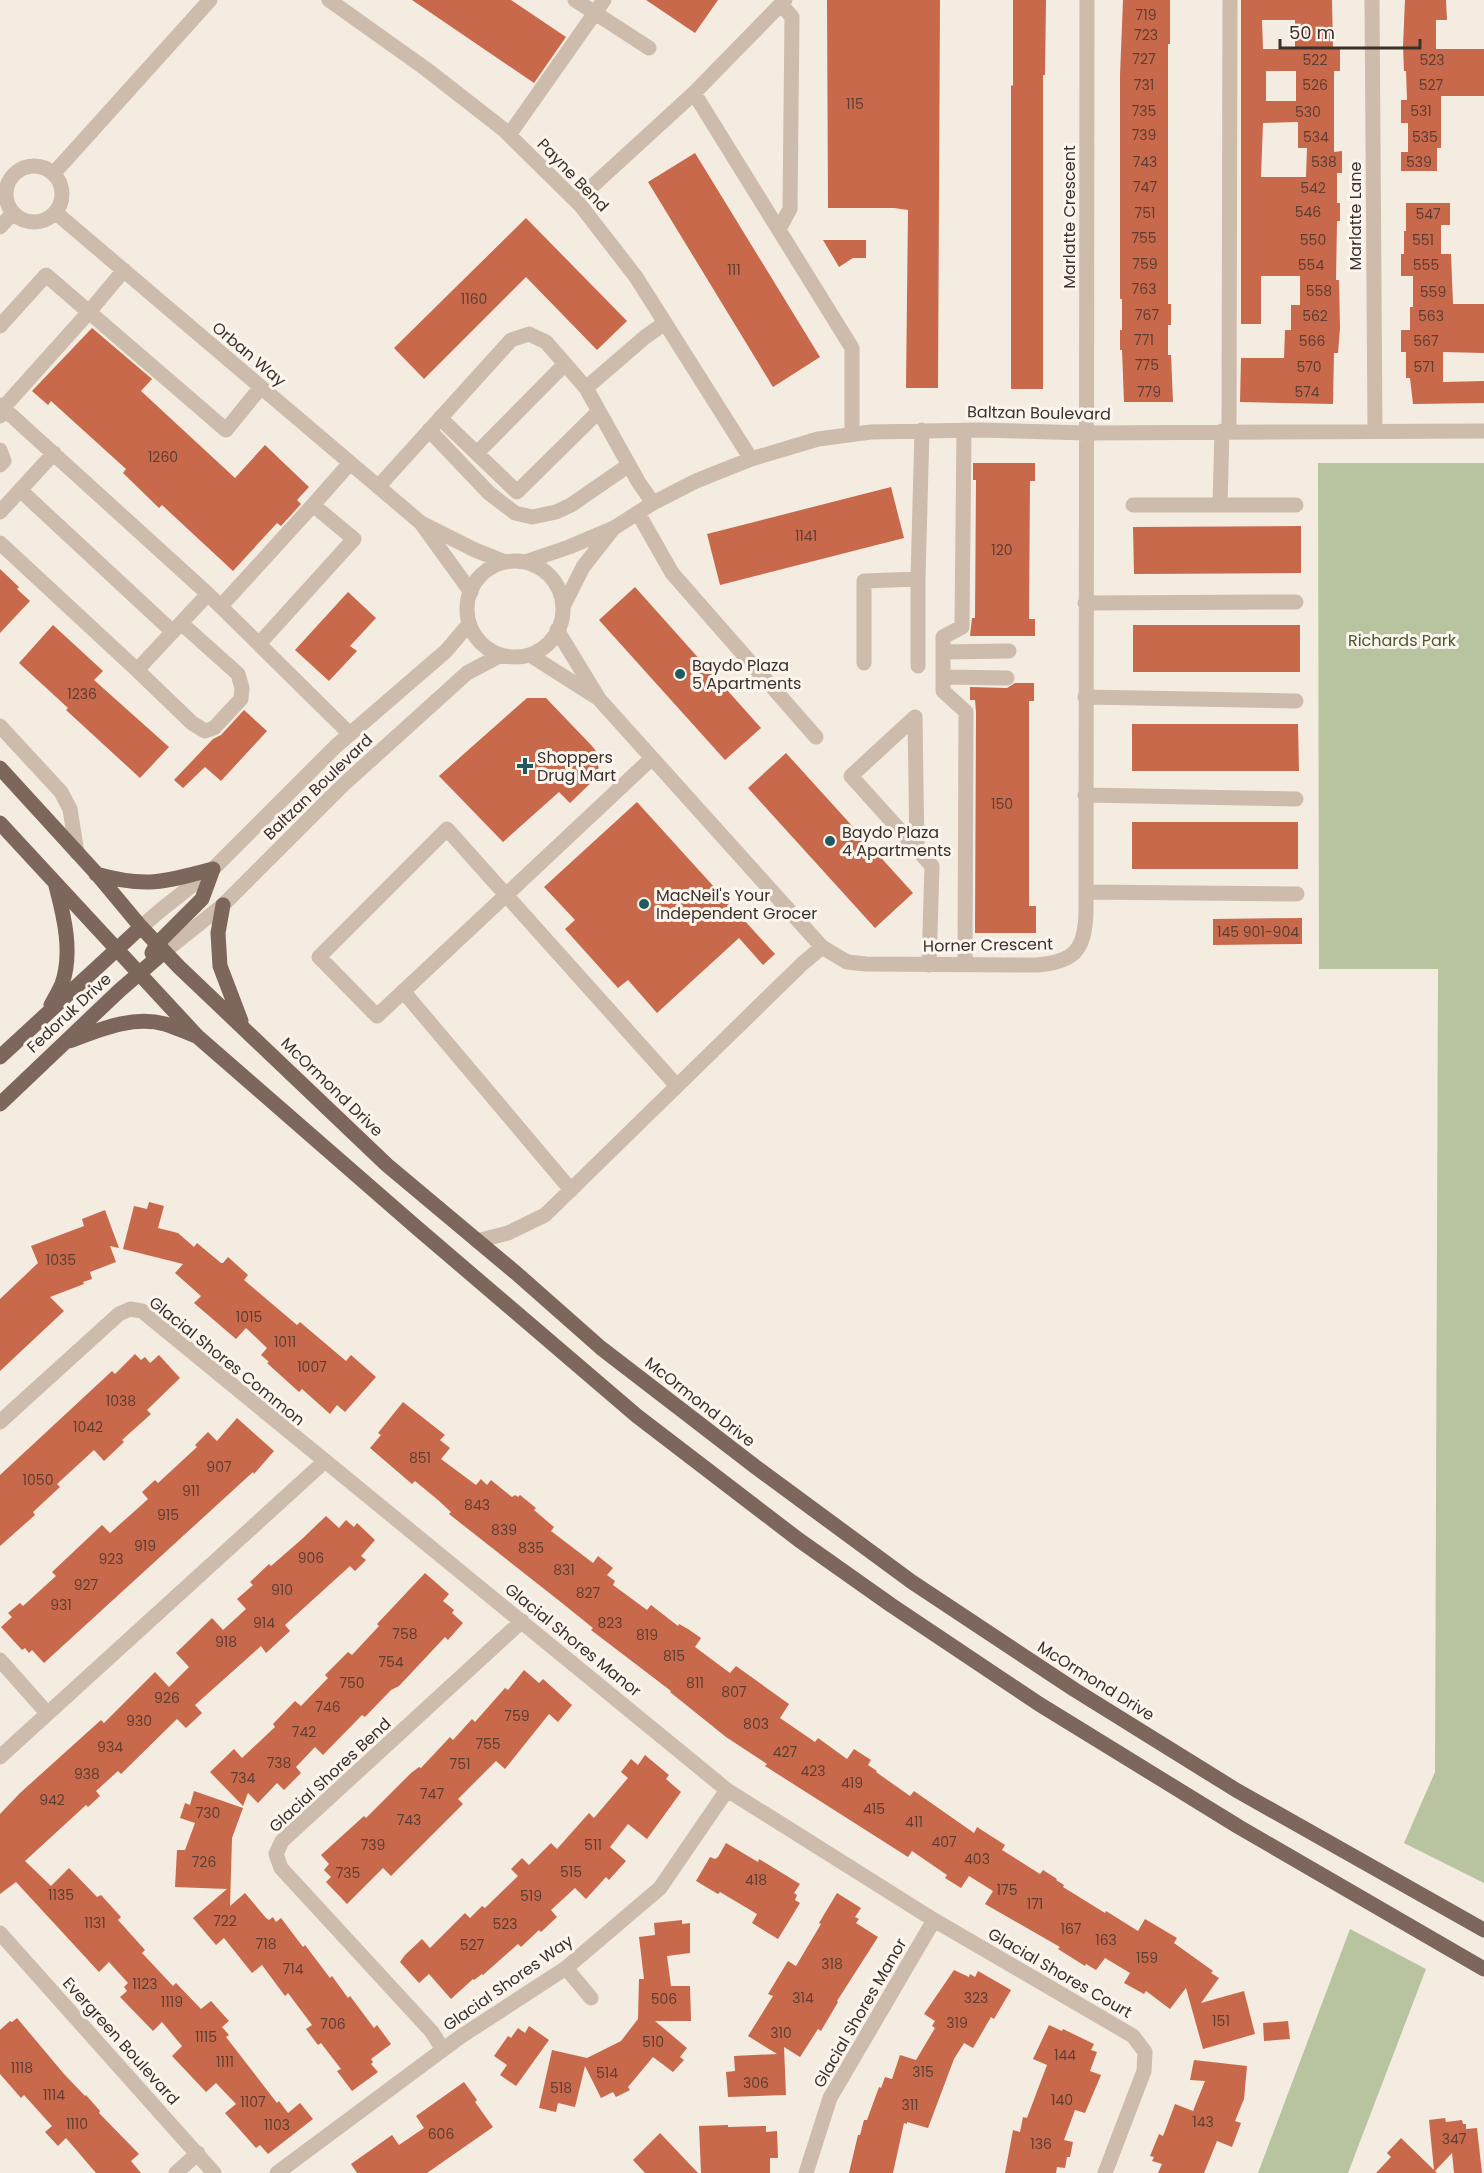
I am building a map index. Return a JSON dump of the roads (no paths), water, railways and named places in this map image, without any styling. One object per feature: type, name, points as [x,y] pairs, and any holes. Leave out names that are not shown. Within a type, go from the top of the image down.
[{"type":"main road","name":"McOrmond Drive","points":[[0,768],[96,873],[160,948],[387,1165],[601,1347],[757,1468],[912,1582],[1075,1690],[1236,1790],[1484,1930]]},
{"type":"main road","points":[[0,823],[198,1036],[637,1416],[799,1540],[891,1605],[1049,1710],[1239,1827],[1484,1969]]},
{"type":"main road","points":[[96,873],[122,881],[151,882],[169,881],[213,869]]},
{"type":"main road","name":"Fedoruk Drive","points":[[0,1104],[63,1042],[139,973],[202,899],[213,869]]},
{"type":"main road","points":[[46,1015],[62,983],[65,966],[64,919],[56,884]]},
{"type":"main road","points":[[223,905],[218,933],[220,966],[243,1027]]},
{"type":"main road","name":"Fedoruk Drive","points":[[0,1057],[141,927]]},
{"type":"main road","points":[[63,1042],[116,1024],[132,1022],[164,1023],[198,1036]]},
{"type":"street","points":[[54,173],[210,0]]},
{"type":"street","name":"Payne Bend","points":[[329,0],[426,69],[509,135],[576,201],[636,278],[751,459]]},
{"type":"street","points":[[575,0],[649,48]]},
{"type":"street","points":[[509,135],[604,0]]},
{"type":"street","name":"Marlatte Crescent","points":[[1086,433],[1087,0]]},
{"type":"street","points":[[1220,505],[1226,431],[1230,0]]},
{"type":"street","name":"Marlatte Lane","points":[[1372,0],[1375,431]]},
{"type":"street","points":[[576,201],[694,93],[783,2],[792,17],[790,209],[778,229]]},
{"type":"street","points":[[694,93],[852,348],[852,434]]},
{"type":"street","points":[[30,166],[43,167],[54,173],[60,184],[62,196],[59,208],[50,218],[38,222],[26,221],[13,213],[8,204],[5,177],[30,166]]},
{"type":"street","name":"Orban Way","points":[[55,212],[421,523],[471,592]]},
{"type":"street","points":[[0,227],[13,213]]},
{"type":"street","points":[[124,270],[1,409],[54,453],[221,606],[350,734]]},
{"type":"street","points":[[0,326],[46,275],[226,430],[261,387]]},
{"type":"street","points":[[586,388],[645,337],[665,323]]},
{"type":"street","points":[[378,486],[511,340],[529,334],[546,342],[586,388],[653,503]]},
{"type":"street","points":[[477,453],[565,364]]},
{"type":"street","points":[[440,418],[517,492],[599,411]]},
{"type":"street","points":[[429,430],[489,493],[515,513],[532,517],[556,512],[572,505],[629,465]]},
{"type":"street","points":[[918,666],[922,430]]},
{"type":"street","name":"Baltzan Boulevard","points":[[525,562],[614,528],[653,503],[696,481],[751,459],[818,439],[852,434],[922,430],[1086,433],[1484,431]]},
{"type":"street","points":[[964,430],[962,627],[943,637],[943,691],[966,712],[965,965]]},
{"type":"street","name":"Horner Crescent","points":[[557,630],[599,699],[822,947],[847,962],[866,964],[1037,966],[1058,963],[1078,950],[1085,931],[1086,433]]},
{"type":"street","points":[[0,450],[4,461],[0,465]]},
{"type":"street","points":[[0,512],[54,453]]},
{"type":"street","points":[[221,606],[350,463]]},
{"type":"street","points":[[0,543],[198,727],[205,730],[213,728],[241,699],[242,688],[238,674],[177,627],[20,490]]},
{"type":"street","points":[[259,644],[354,539],[313,505]]},
{"type":"street","points":[[1133,505],[1296,505]]},
{"type":"street","points":[[638,513],[672,573],[816,737]]},
{"type":"street","name":"Orban Way","points":[[421,523],[505,562]]},
{"type":"street","name":"Baltzan Boulevard","points":[[564,605],[583,567],[614,528]]},
{"type":"street","points":[[505,562],[525,562],[540,567],[552,577],[560,590],[564,605],[562,622],[544,649],[516,658],[501,656],[487,649],[476,638],[470,624],[467,604],[473,585],[487,570],[505,562]]},
{"type":"street","points":[[864,663],[864,581],[918,579]]},
{"type":"street","points":[[136,670],[208,594]]},
{"type":"street","points":[[1085,603],[1296,602]]},
{"type":"street","name":"Baltzan Boulevard","points":[[141,927],[213,869],[350,734],[446,651],[470,624]]},
{"type":"street","points":[[943,652],[1010,651]]},
{"type":"street","name":"Horner Crescent","points":[[530,655],[599,699]]},
{"type":"street","name":"Baltzan Boulevard","points":[[160,948],[223,905],[343,785],[467,673],[501,656]]},
{"type":"street","points":[[943,677],[1007,678]]},
{"type":"street","points":[[1085,697],[1296,701]]},
{"type":"street","points":[[917,850],[915,717],[852,776],[917,850],[932,866],[929,964]]},
{"type":"street","points":[[0,726],[61,792],[70,809],[77,853]]},
{"type":"street","points":[[651,758],[506,893],[377,1016],[319,957],[447,829],[506,893],[677,1086]]},
{"type":"street","points":[[1086,795],[1296,799]]},
{"type":"street","points":[[1086,892],[1297,894]]},
{"type":"street","points":[[477,1241],[508,1233],[544,1215],[822,947]]},
{"type":"street","points":[[403,991],[570,1190]]},
{"type":"street","name":"Glacial Shores Common","points":[[0,1422],[119,1314],[130,1309],[142,1311],[324,1462]]},
{"type":"street","points":[[0,1756],[324,1462]]},
{"type":"street","name":"Glacial Shores Manor","points":[[324,1462],[727,1790],[934,1920],[831,2097],[806,2173]]},
{"type":"street","name":"Glacial Shores Bend","points":[[443,2050],[432,2032],[281,1868],[276,1854],[282,1841],[522,1621]]},
{"type":"street","points":[[0,1660],[47,1713]]},
{"type":"street","name":"Glacial Shores Way","points":[[277,2173],[443,2050],[566,1968],[660,1888],[727,1790]]},
{"type":"street","name":"Glacial Shores Court","points":[[934,1920],[1133,2037],[1145,2052],[1144,2071],[1105,2173]]},
{"type":"street","name":"Evergreen Boulevard","points":[[0,1933],[214,2173]]},
{"type":"street","points":[[566,1968],[591,1998]]},
{"type":"street","points":[[176,2173],[198,2153]]},
{"type":"place","name":"Baydo Plaza 5 Apartments","points":[[680,674]]},
{"type":"place","name":"Shoppers Drug Mart","points":[[525,766]]},
{"type":"place","name":"Baydo Plaza 4 Apartments","points":[[830,841]]},
{"type":"place","name":"MacNeil's Your Independent Grocer","points":[[644,904]]},
{"type":"park label","name":"Richards Park","points":[[1402,640]]}]
